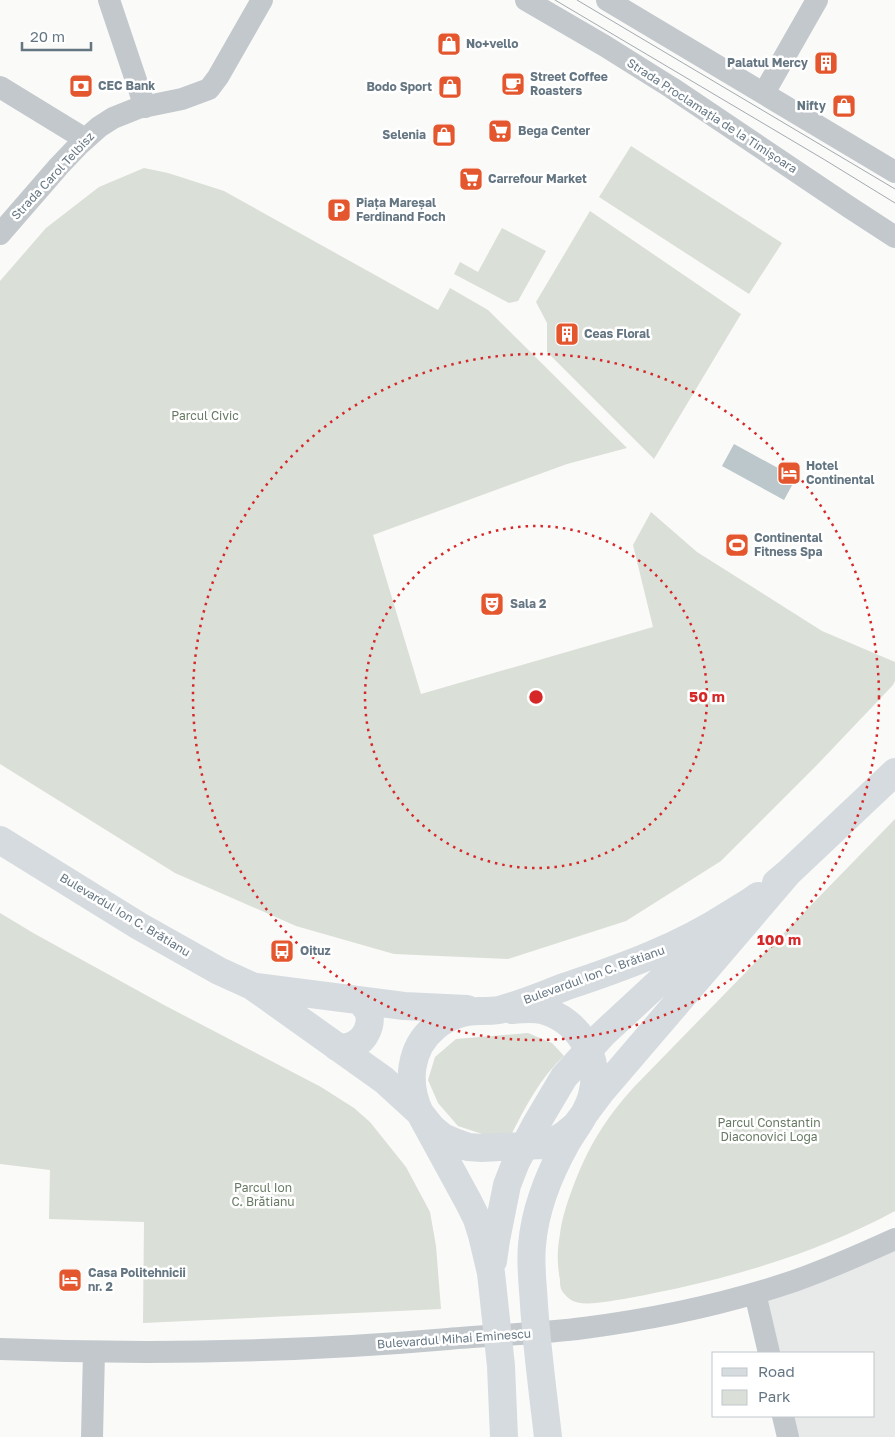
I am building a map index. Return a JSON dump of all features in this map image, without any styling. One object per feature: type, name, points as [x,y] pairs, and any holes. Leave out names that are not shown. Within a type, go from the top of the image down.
[{"type":"street","points":[[109,0],[145,106]]},
{"type":"street","name":"Strada Carol Telbisz","points":[[0,234],[59,166],[99,127],[113,118],[128,112],[145,106],[182,99],[204,92],[212,86],[262,0]]},
{"type":"street","name":"Strada Proclamația de la Timișoara","points":[[526,0],[672,88],[895,237]]},
{"type":"street","points":[[607,0],[895,172]]},
{"type":"street","points":[[764,94],[817,0]]},
{"type":"street","points":[[0,87],[85,139]]},
{"type":"street","name":"Bulevardul Ion C. Brătianu","points":[[491,1273],[507,1185],[523,1146],[564,1077],[603,1034],[686,958],[789,872],[895,772]]},
{"type":"street","name":"Bulevardul Ion C. Brătianu","points":[[0,840],[139,926],[219,971],[252,986],[384,1080],[420,1113],[432,1128],[444,1137],[462,1145],[482,1148],[551,1143],[573,1128],[600,1093],[789,872]]},
{"type":"street","name":"Bulevardul Ion C. Brătianu","points":[[498,1010],[614,970],[672,947],[712,926],[753,900],[789,872]]},
{"type":"street","name":"Bulevardul Ion C. Brătianu","points":[[252,986],[404,1006],[498,1010],[535,1009],[553,1014],[572,1026],[585,1042],[594,1066],[594,1084],[589,1106],[553,1169],[542,1197],[531,1246],[536,1333],[548,1437]]},
{"type":"street","points":[[337,1047],[354,1045],[361,1041],[365,1035],[370,1018],[360,1001]]},
{"type":"street","points":[[420,1113],[413,1095],[411,1084],[412,1071],[418,1048],[428,1033],[441,1022],[467,1011],[498,1010]]},
{"type":"street","name":"Bulevardul Ion C. Brătianu","points":[[420,1113],[477,1220],[491,1273],[498,1336],[504,1437]]},
{"type":"street","name":"Bulevardul Mihai Eminescu","points":[[0,1350],[94,1352],[234,1351],[384,1345],[584,1328],[657,1316],[755,1293],[820,1271],[895,1239]]},
{"type":"street","points":[[755,1293],[768,1352]]},
{"type":"street","points":[[92,1437],[94,1352]]},
{"type":"street","points":[[783,1417],[788,1437]]},
{"type":"shaded area","points":[[734,444],[796,478],[784,500],[722,466]]},
{"type":"shaded area","points":[[895,1239],[895,1437],[788,1437],[783,1417],[875,1417],[875,1352],[769,1352],[755,1293]]},
{"type":"green space","points":[[631,146],[782,243],[749,294],[599,197]]},
{"type":"green space","name":"Parcul Civic","points":[[144,168],[168,173],[224,191],[438,310],[450,288],[488,310],[627,448],[567,464],[373,535],[421,694],[653,627],[633,545],[651,512],[697,552],[822,631],[895,662],[895,681],[893,685],[816,766],[721,861],[626,921],[508,959],[394,954],[296,926],[175,873],[0,764],[0,281],[46,228],[99,187]]},
{"type":"green space","points":[[590,211],[741,314],[654,459],[547,352],[547,323],[536,302]]},
{"type":"green space","points":[[502,228],[546,251],[518,301],[509,303],[454,274],[460,262],[478,272]]},
{"type":"green space","name":"Parcul Constantin Diaconovici Loga","points":[[895,819],[895,1211],[864,1227],[799,1254],[732,1275],[629,1298],[592,1303],[578,1303],[572,1300],[561,1290],[558,1268],[558,1246],[563,1216],[591,1146],[614,1110],[634,1087]]},
{"type":"green space","name":"Parcul Ion C. Brătianu","points":[[0,913],[164,1005],[321,1087],[354,1108],[370,1122],[406,1167],[430,1212],[436,1246],[441,1309],[143,1323],[144,1222],[49,1219],[50,1170],[0,1164]]},
{"type":"green space","points":[[528,1033],[552,1043],[564,1056],[541,1083],[511,1135],[488,1136],[458,1126],[438,1103],[428,1080],[435,1057],[456,1039]]},
{"type":"tram line","points":[[555,0],[895,203]]},
{"type":"tram line","points":[[577,0],[895,189]]},
{"type":"place","name":"No+vello","points":[[449,44]]},
{"type":"place","name":"Palatul Mercy","points":[[826,63]]},
{"type":"place","name":"Street Coffee Roasters","points":[[513,84]]},
{"type":"place","name":"CEC Bank","points":[[81,86]]},
{"type":"place","name":"Bodo Sport","points":[[450,87]]},
{"type":"place","name":"Nifty","points":[[844,106]]},
{"type":"place","name":"Bega Center","points":[[500,131]]},
{"type":"place","name":"Selenia","points":[[444,135]]},
{"type":"place","name":"Carrefour Market","points":[[471,179]]},
{"type":"place","name":"Piața Mareșal Ferdinand Foch","points":[[339,210]]},
{"type":"place","name":"Ceas Floral","points":[[567,334]]},
{"type":"place","name":"Hotel Continental","points":[[789,473]]},
{"type":"place","name":"Continental Fitness Spa","points":[[737,545]]},
{"type":"place","name":"Sala 2","points":[[492,604]]},
{"type":"place","name":"Oituz","points":[[282,951]]},
{"type":"place","name":"Casa Politehnicii nr. 2","points":[[70,1280]]}]
